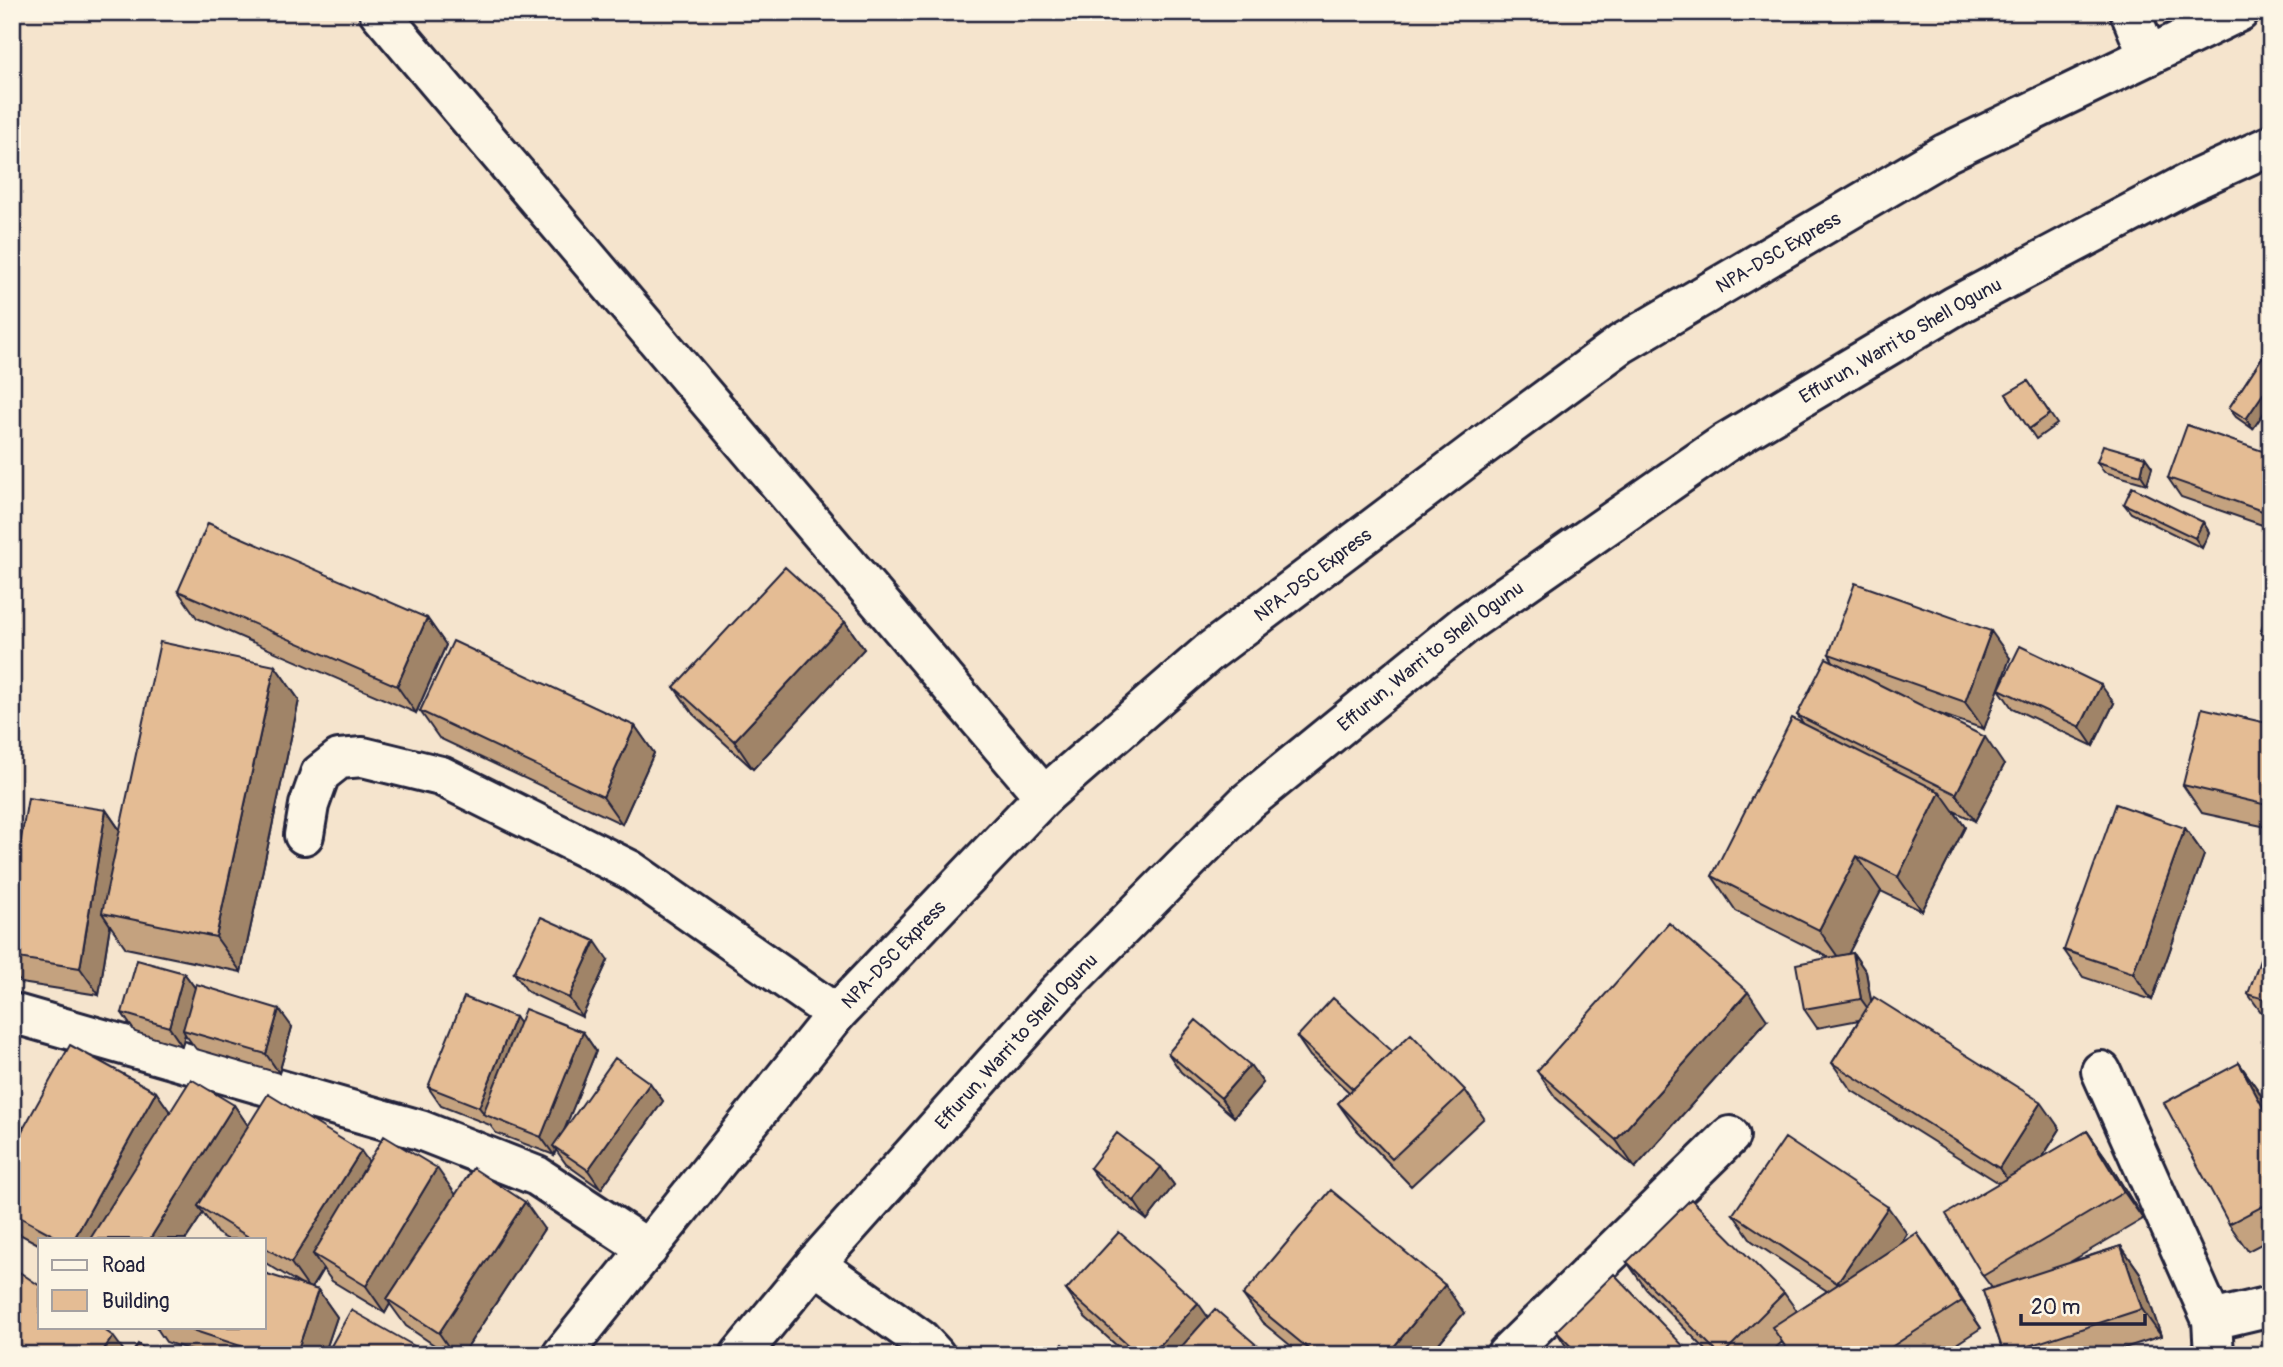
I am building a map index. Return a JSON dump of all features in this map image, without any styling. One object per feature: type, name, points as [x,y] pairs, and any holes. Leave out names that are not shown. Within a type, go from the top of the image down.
[{"type":"main road","points":[[379,12],[1044,796]]},
{"type":"main road","points":[[2130,12],[2148,56]]},
{"type":"main road","name":"NPA-DSC Express","points":[[562,1355],[836,1014],[1044,796],[1208,653],[1621,344],[1946,153],[2239,12]]},
{"type":"main road","name":"Effurun, Warri to Shell Ogunu","points":[[740,1355],[815,1264],[1058,993],[1246,803],[1468,622],[1726,443],[1944,313],[2188,183],[2271,145]]},
{"type":"main road","points":[[304,835],[309,805],[320,774],[339,759],[363,757],[442,776],[630,870],[836,1014]]},
{"type":"main road","points":[[12,1013],[420,1130],[537,1176],[648,1249]]},
{"type":"main road","points":[[2101,1071],[2213,1337],[2271,1306]]},
{"type":"main road","points":[[1506,1355],[1730,1136]]},
{"type":"main road","points":[[815,1264],[921,1340],[936,1355]]},
{"type":"building","points":[[2271,344],[2271,382],[2246,419],[2229,408]]},
{"type":"building","points":[[2028,381],[2050,414],[2029,429],[2006,394]]},
{"type":"building","points":[[2187,425],[2271,454],[2271,514],[2168,478]]},
{"type":"building","points":[[2103,445],[2145,457],[2141,475],[2097,462]]},
{"type":"building","points":[[2132,487],[2203,522],[2195,538],[2124,504]]},
{"type":"building","points":[[208,523],[427,618],[397,686],[178,591]]},
{"type":"building","points":[[785,567],[845,622],[734,741],[674,687]]},
{"type":"building","points":[[1855,583],[1991,631],[1965,702],[1829,654]]},
{"type":"building","points":[[2271,594],[2271,634],[2261,632]]},
{"type":"building","points":[[453,641],[635,726],[603,797],[420,711]]},
{"type":"building","points":[[160,642],[275,666],[216,937],[102,913]]},
{"type":"building","points":[[2020,646],[2101,685],[2080,727],[1999,689]]},
{"type":"building","points":[[1826,658],[1985,737],[1956,794],[1797,715]]},
{"type":"building","points":[[2202,708],[2271,724],[2271,806],[2183,785]]},
{"type":"building","points":[[1792,718],[1940,792],[1898,877],[1857,856],[1819,930],[1712,876]]},
{"type":"building","points":[[28,798],[106,810],[80,968],[12,957],[12,892]]},
{"type":"building","points":[[2116,804],[2185,828],[2133,973],[2064,950]]},
{"type":"building","points":[[541,917],[595,941],[569,998],[514,973]]},
{"type":"building","points":[[1669,923],[1748,992],[1616,1140],[1537,1071]]},
{"type":"building","points":[[2266,943],[2271,944],[2271,1001],[2248,994]]},
{"type":"building","points":[[1853,953],[1861,999],[1804,1009],[1796,964]]},
{"type":"building","points":[[137,960],[184,973],[169,1027],[122,1013]]},
{"type":"building","points":[[196,984],[279,1009],[266,1054],[183,1030]]},
{"type":"building","points":[[464,997],[515,1017],[479,1107],[428,1087]]},
{"type":"building","points":[[1874,997],[2041,1102],[1999,1168],[1832,1063]]},
{"type":"building","points":[[1333,998],[1392,1051],[1353,1089],[1297,1037]]},
{"type":"building","points":[[525,1009],[583,1032],[541,1137],[483,1114]]},
{"type":"building","points":[[1196,1020],[1250,1065],[1221,1098],[1168,1053]]},
{"type":"building","points":[[1411,1034],[1465,1090],[1392,1159],[1338,1103]]},
{"type":"building","points":[[70,1045],[156,1092],[75,1238],[58,1238],[12,1213],[12,1149]]},
{"type":"building","points":[[615,1058],[650,1083],[588,1170],[553,1146]]},
{"type":"building","points":[[2239,1063],[2271,1122],[2271,1202],[2229,1224],[2164,1103]]},
{"type":"building","points":[[191,1079],[234,1105],[151,1238],[91,1238]]},
{"type":"building","points":[[268,1094],[361,1151],[291,1263],[266,1248],[266,1238],[250,1238],[198,1206]]},
{"type":"building","points":[[12,1119],[20,1123],[12,1136]]},
{"type":"building","points":[[2087,1131],[2124,1192],[1983,1276],[1946,1214]]},
{"type":"building","points":[[1117,1133],[1161,1167],[1134,1201],[1090,1168]]},
{"type":"building","points":[[384,1136],[437,1168],[366,1286],[313,1254]]},
{"type":"building","points":[[1785,1138],[1888,1207],[1837,1283],[1733,1214]]},
{"type":"building","points":[[473,1168],[525,1202],[439,1333],[387,1299]]},
{"type":"building","points":[[1331,1190],[1445,1285],[1387,1355],[1316,1355],[1243,1295]]},
{"type":"building","points":[[1691,1199],[1784,1293],[1722,1355],[1627,1262]]},
{"type":"building","points":[[1119,1232],[1198,1303],[1151,1355],[1139,1355],[1066,1290]]},
{"type":"building","points":[[1917,1233],[1962,1301],[1879,1355],[1791,1355],[1772,1327]]},
{"type":"building","points":[[2121,1246],[2142,1309],[2004,1354],[1983,1291]]},
{"type":"building","points":[[12,1267],[38,1285],[38,1328],[101,1328],[113,1336],[100,1355],[12,1355]]},
{"type":"building","points":[[266,1274],[318,1290],[296,1355],[268,1355],[186,1328],[266,1328]]},
{"type":"building","points":[[1614,1274],[1692,1355],[1579,1355],[1556,1331]]},
{"type":"building","points":[[1215,1309],[1268,1355],[1174,1355]]},
{"type":"building","points":[[351,1310],[418,1348],[414,1355],[326,1355]]},
{"type":"building","points":[[138,1344],[154,1355],[131,1355]]},
{"type":"building","points":[[1063,1344],[1075,1355],[1054,1355]]},
{"type":"building","points":[[2145,1349],[2145,1355],[2078,1355]]}]
